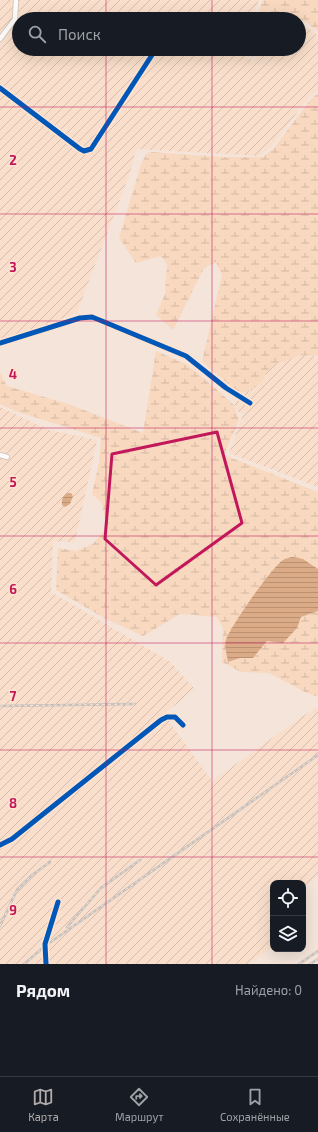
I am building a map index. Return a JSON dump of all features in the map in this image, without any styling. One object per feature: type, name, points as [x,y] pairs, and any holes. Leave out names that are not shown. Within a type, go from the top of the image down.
[{"type":"street","points":[[15,12],[16,0]]},
{"type":"street","points":[[0,39],[12,22]]},
{"type":"street","points":[[0,88],[80,149],[88,151],[91,149],[151,56]]},
{"type":"street","points":[[0,343],[80,318],[92,317],[186,356],[226,388],[250,404]]},
{"type":"street","points":[[0,455],[7,457]]},
{"type":"street","points":[[0,845],[12,839],[162,720],[168,717],[175,717],[183,725]]},
{"type":"street","points":[[46,964],[45,944],[58,902]]},
{"type":"highlighted area","points":[[217,432],[242,523],[156,585],[105,539],[112,454]]},
{"type":"shaded area","points":[[0,0],[259,0],[254,12],[12,12],[12,56],[246,56],[253,61],[258,56],[306,56],[306,27],[318,36],[318,90],[308,98],[272,146],[259,156],[136,149],[130,173],[77,313],[0,341]]},
{"type":"shaded area","points":[[275,341],[318,358],[318,487],[229,453],[243,414],[233,409],[242,387],[253,391]]},
{"type":"shaded area","points":[[0,407],[49,430],[97,440],[75,542],[53,541],[51,592],[169,661],[195,689],[11,837],[0,842]]},
{"type":"shaded area","points":[[67,493],[71,493],[73,496],[70,504],[65,507],[62,505],[62,501],[63,497]]},
{"type":"shaded area","points":[[292,557],[303,559],[318,569],[318,611],[301,617],[297,628],[283,643],[267,641],[253,658],[240,658],[228,662],[225,643],[235,623],[270,574],[283,560]]},
{"type":"shaded area","points":[[316,707],[318,711],[318,876],[306,885],[306,880],[270,880],[270,949],[248,964],[0,964],[0,848],[13,842],[163,722],[168,720],[212,781]]},
{"type":"green space","points":[[263,0],[318,0],[318,31],[306,23],[306,12],[259,12]]},
{"type":"green space","points":[[318,93],[318,356],[297,356],[277,363],[269,369],[262,381],[251,391],[236,391],[202,361],[222,276],[216,262],[204,268],[173,330],[156,315],[165,294],[167,264],[161,256],[136,263],[119,238],[141,164],[147,153],[152,152],[222,157],[263,157],[274,148],[311,99]]},
{"type":"green space","points":[[156,351],[186,364],[233,404],[239,420],[224,455],[318,492],[318,569],[303,559],[236,621],[226,641],[226,649],[228,662],[240,658],[253,658],[267,641],[297,628],[301,617],[318,611],[318,697],[305,692],[269,673],[241,672],[222,662],[223,628],[217,617],[180,614],[143,636],[106,619],[56,590],[58,548],[76,551],[93,544],[107,527],[101,502],[92,494],[99,462],[101,438],[15,411],[0,404],[0,373],[7,386],[71,405],[143,433]]},
{"type":"railway","points":[[0,706],[135,704]]},
{"type":"railway","points":[[24,964],[45,946],[318,755]]},
{"type":"railway","points":[[67,927],[101,888],[140,860]]},
{"type":"railway","points":[[0,926],[17,890],[32,875],[50,862]]},
{"type":"railway","points":[[299,964],[318,951]]},
{"type":"railway","points":[[310,964],[318,959]]},
{"type":"cycle path","points":[[0,88],[84,151],[91,149],[151,56]]},
{"type":"cycle path","points":[[0,343],[80,318],[92,317],[186,356],[226,388],[250,403]]},
{"type":"cycle path","points":[[0,845],[12,839],[161,720],[167,717],[175,717],[183,725]]},
{"type":"cycle path","points":[[46,964],[45,944],[58,902]]}]
